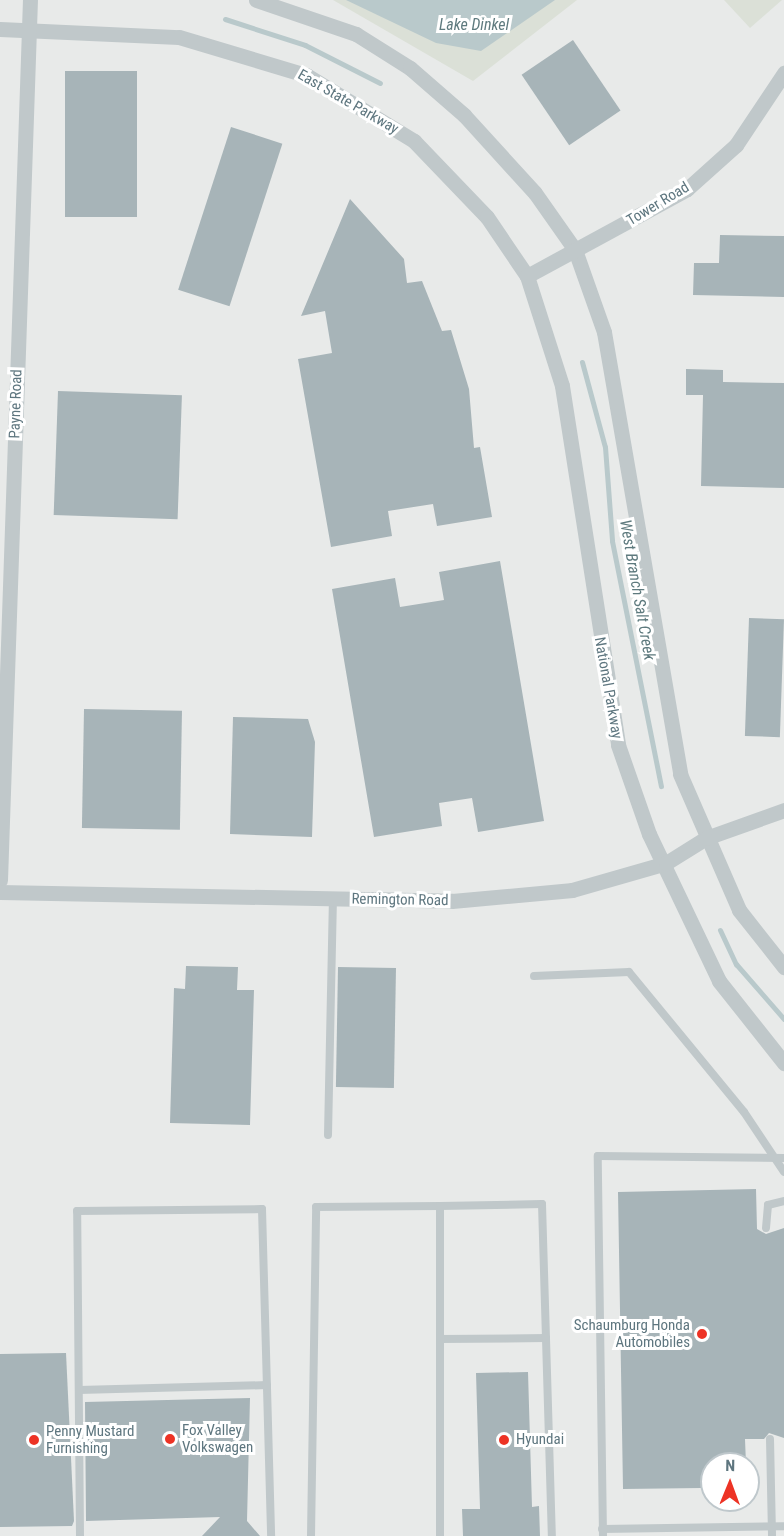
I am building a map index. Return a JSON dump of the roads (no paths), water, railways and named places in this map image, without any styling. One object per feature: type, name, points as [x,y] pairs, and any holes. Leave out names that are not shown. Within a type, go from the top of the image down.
[{"type":"street","name":"Payne Road","points":[[0,880],[30,0]]},
{"type":"street","points":[[256,0],[356,34],[410,68],[464,115],[535,192],[575,250],[604,332],[680,774],[739,910],[784,968]]},
{"type":"street","name":"East State Parkway","points":[[0,29],[179,37],[306,75],[371,112],[447,169],[527,276]]},
{"type":"street","name":"Tower Road","points":[[527,276],[687,189],[736,144],[784,73]]},
{"type":"street","name":"National Parkway","points":[[527,276],[562,386],[618,745],[666,863],[719,981],[784,1064]]},
{"type":"street","name":"Remington Road","points":[[0,892],[452,901],[572,890],[666,863],[706,838],[784,810]]},
{"type":"lane","points":[[328,1135],[333,899]]},
{"type":"lane","points":[[534,976],[629,972],[744,1112],[784,1172]]},
{"type":"lane","points":[[784,1158],[775,1160],[598,1156],[602,1533],[744,1532],[784,1526]]},
{"type":"lane","points":[[766,1228],[768,1205],[784,1201]]},
{"type":"lane","points":[[311,1536],[316,1207],[542,1204],[552,1536]]},
{"type":"lane","points":[[440,1206],[440,1536]]},
{"type":"lane","points":[[80,1536],[77,1211],[262,1209],[271,1536]]},
{"type":"lane","points":[[440,1339],[546,1338]]},
{"type":"lane","points":[[79,1390],[267,1385]]},
{"type":"lane","points":[[770,1439],[772,1536]]},
{"type":"water","name":"Lake Dinkel","points":[[346,0],[555,0],[481,51],[436,43]]},
{"type":"waterway","points":[[225,19],[305,45],[380,83]]},
{"type":"waterway","name":"West Branch Salt Creek","points":[[582,362],[605,447],[612,541],[661,786]]},
{"type":"waterway","name":"West Branch Salt Creek","points":[[720,930],[736,964],[784,1019]]},
{"type":"place","name":"Schaumburg Honda Automobiles","points":[[702,1334]]},
{"type":"place","name":"Fox Valley Volkswagen","points":[[170,1439]]},
{"type":"place","name":"Penny Mustard Furnishing","points":[[34,1440]]},
{"type":"place","name":"Hyundai","points":[[504,1440]]}]
